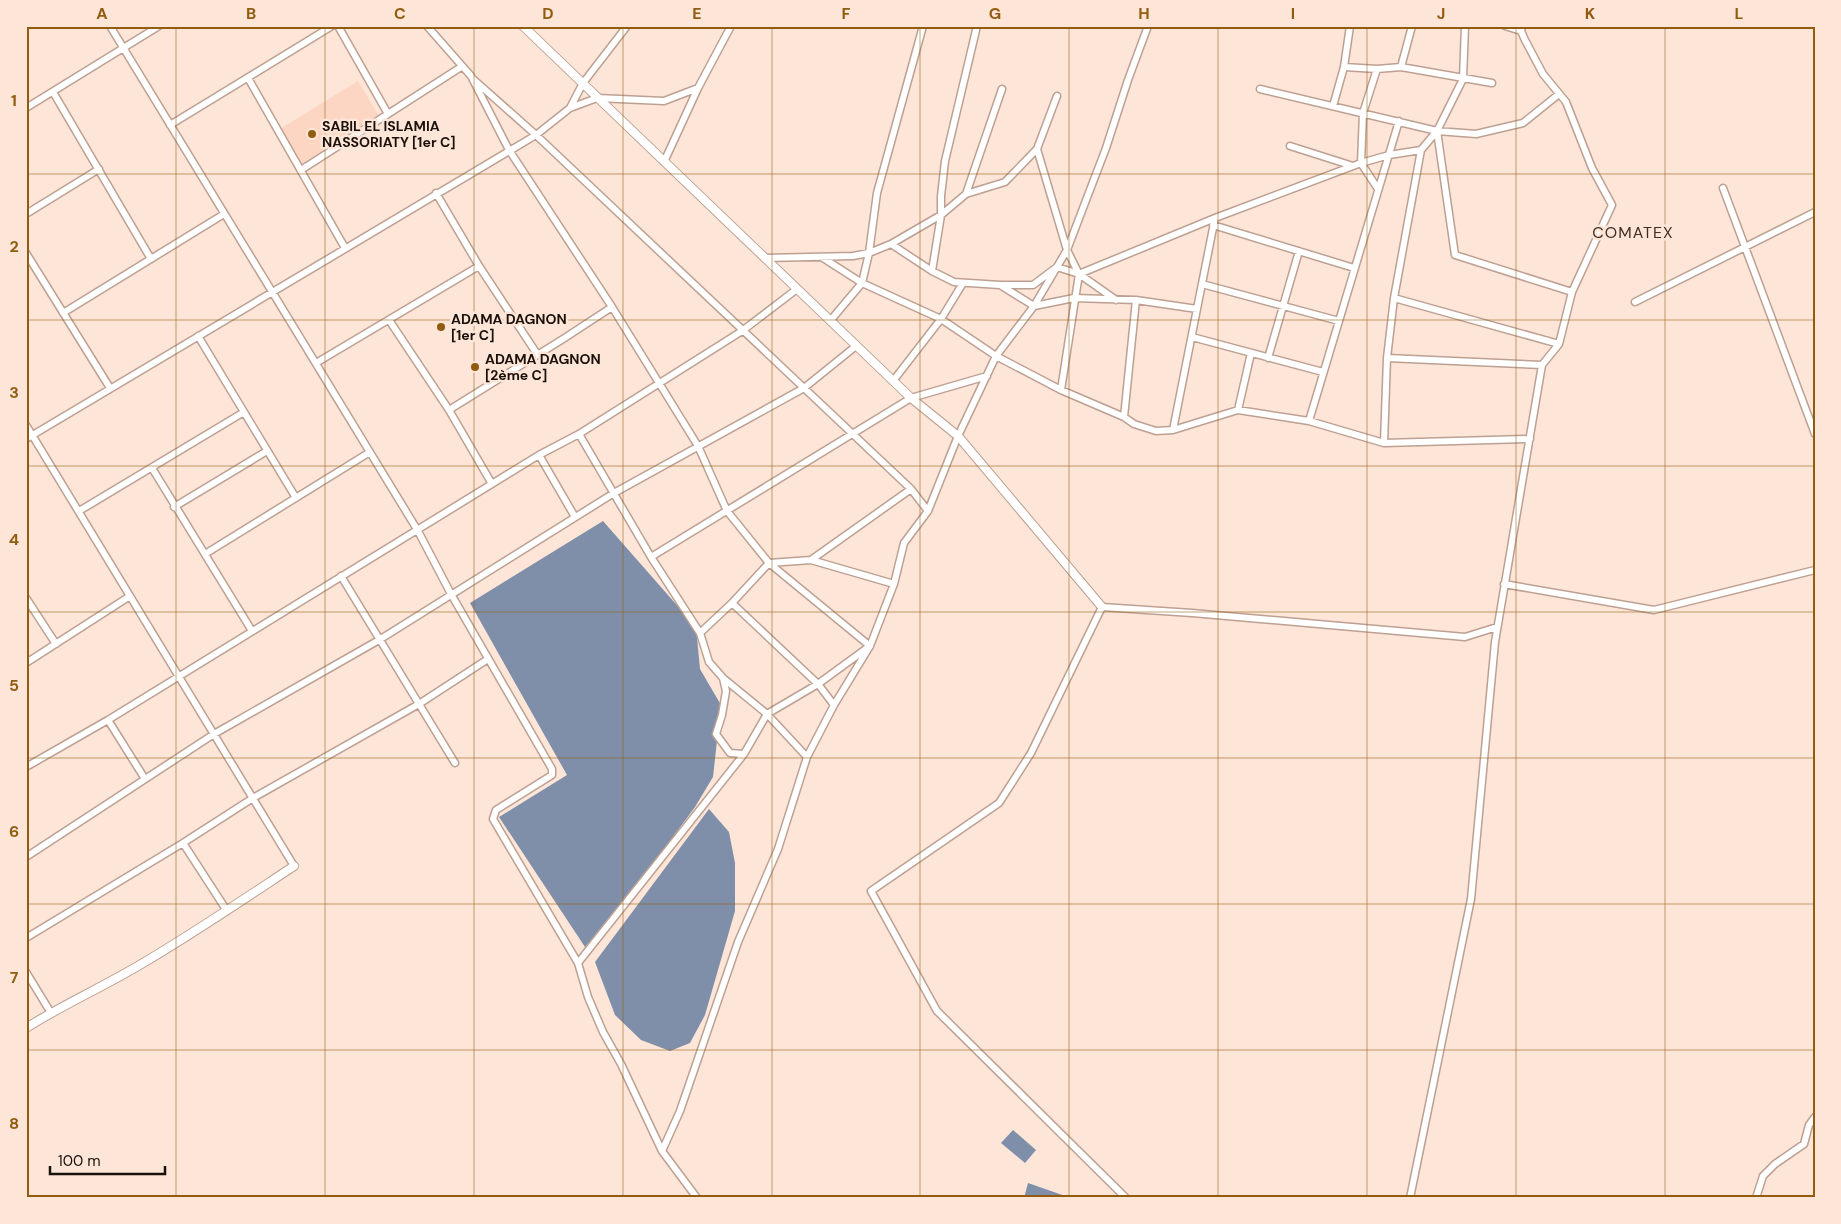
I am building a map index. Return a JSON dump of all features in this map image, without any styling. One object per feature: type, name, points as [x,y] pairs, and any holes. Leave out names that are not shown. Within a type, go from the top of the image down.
[{"type":"street","points":[[110,26],[418,531],[451,594],[552,768],[552,775],[496,810],[493,819],[578,963],[588,997],[603,1032],[621,1064],[662,1152],[697,1198]]},
{"type":"street","points":[[26,108],[159,26]]},
{"type":"street","points":[[170,125],[332,26]]},
{"type":"street","points":[[338,26],[388,114]]},
{"type":"street","points":[[427,26],[461,67],[536,135],[911,489],[928,511]]},
{"type":"street","points":[[522,26],[911,398],[958,436],[1102,607],[1192,612],[1465,637],[1497,627]]},
{"type":"street","points":[[570,108],[583,83],[627,26]]},
{"type":"street","points":[[664,162],[698,88],[731,26]]},
{"type":"street","points":[[830,321],[862,282],[869,253],[877,192],[923,26]]},
{"type":"street","points":[[932,271],[941,215],[945,161],[977,26]]},
{"type":"street","points":[[662,1152],[680,1111],[738,942],[778,849],[807,757],[834,705],[870,646],[894,584],[904,543],[928,511],[958,436],[996,356],[1034,306],[1067,250],[1106,148],[1148,26]]},
{"type":"street","points":[[1333,106],[1344,67],[1350,26]]},
{"type":"street","points":[[1401,67],[1412,26]]},
{"type":"street","points":[[1384,442],[1387,358],[1394,298],[1421,150],[1437,131],[1463,79],[1465,26]]},
{"type":"street","points":[[1410,1198],[1471,899],[1497,627],[1542,365],[1559,344],[1572,292],[1612,206],[1592,168],[1566,102],[1543,74],[1521,29],[1505,26]]},
{"type":"street","points":[[301,170],[461,67]]},
{"type":"street","points":[[1344,67],[1377,69],[1401,67],[1492,83]]},
{"type":"street","points":[[1377,69],[1363,113],[1361,163],[1378,190]]},
{"type":"street","points":[[471,76],[509,150],[612,307],[698,446],[727,511],[769,563],[870,646]]},
{"type":"street","points":[[248,78],[346,248]]},
{"type":"street","points":[[29,437],[272,290],[536,135],[570,108],[597,98],[664,101],[698,88]]},
{"type":"street","points":[[1260,89],[1437,131],[1476,134],[1523,124],[1559,94]]},
{"type":"street","points":[[966,194],[1002,90]]},
{"type":"street","points":[[53,92],[151,259]]},
{"type":"street","points":[[765,258],[823,258],[869,253],[891,244],[941,215],[966,194],[1005,182],[1037,149],[1057,96]]},
{"type":"street","points":[[1309,421],[1399,122]]},
{"type":"street","points":[[1437,131],[1455,255],[1572,292]]},
{"type":"street","points":[[1290,146],[1353,166]]},
{"type":"street","points":[[1037,149],[1067,250],[1078,274],[1061,390]]},
{"type":"street","points":[[1078,274],[1361,163],[1389,155],[1421,150]]},
{"type":"street","points":[[26,214],[99,169]]},
{"type":"street","points":[[1723,188],[1815,434]]},
{"type":"street","points":[[436,193],[479,266],[537,354]]},
{"type":"street","points":[[1635,302],[1815,212]]},
{"type":"street","points":[[63,313],[224,214]]},
{"type":"street","points":[[1214,221],[1354,268]]},
{"type":"street","points":[[1174,430],[1214,221]]},
{"type":"street","points":[[891,244],[932,271],[954,282],[1033,285],[1057,267]]},
{"type":"street","points":[[1268,358],[1300,251]]},
{"type":"street","points":[[26,253],[110,388]]},
{"type":"street","points":[[823,258],[862,282],[941,318],[996,356],[1061,390],[1124,417],[1134,424],[1156,431],[1174,430],[1238,410],[1309,421],[1384,442],[1530,439]]},
{"type":"street","points":[[316,363],[479,266]]},
{"type":"street","points":[[1057,267],[1078,274],[1116,300]]},
{"type":"street","points":[[893,381],[941,318],[963,283]]},
{"type":"street","points":[[1202,284],[1339,321]]},
{"type":"street","points":[[1000,285],[1034,306],[1074,298],[1136,300],[1197,308]]},
{"type":"street","points":[[26,767],[108,720],[539,455],[579,434],[742,331],[797,290]]},
{"type":"street","points":[[1394,298],[1559,344]]},
{"type":"street","points":[[1124,417],[1136,300]]},
{"type":"street","points":[[449,410],[612,307]]},
{"type":"street","points":[[389,320],[449,410],[492,484]]},
{"type":"street","points":[[198,336],[296,498]]},
{"type":"street","points":[[1192,337],[1323,372]]},
{"type":"street","points":[[26,857],[214,734],[379,640],[614,493],[804,388],[856,346]]},
{"type":"street","points":[[1238,410],[1251,353]]},
{"type":"street","points":[[1387,358],[1542,365]]},
{"type":"street","points":[[651,557],[911,398],[987,376]]},
{"type":"street","points":[[78,511],[244,412]]},
{"type":"street","points":[[26,425],[29,437],[78,511],[294,866],[227,911],[142,964],[26,1028]]},
{"type":"street","points":[[579,434],[651,557],[700,633],[709,662],[723,678],[767,714],[807,757]]},
{"type":"street","points":[[174,507],[268,451]]},
{"type":"street","points":[[205,554],[370,452]]},
{"type":"street","points":[[539,455],[575,517]]},
{"type":"street","points":[[152,468],[174,507],[252,631]]},
{"type":"street","points":[[811,560],[911,489]]},
{"type":"street","points":[[700,633],[732,603],[769,563],[811,560],[894,584]]},
{"type":"street","points":[[1504,584],[1654,610],[1815,570]]},
{"type":"street","points":[[341,576],[455,763]]},
{"type":"street","points":[[26,663],[130,596]]},
{"type":"street","points":[[26,598],[56,644]]},
{"type":"street","points":[[732,603],[818,684],[834,705]]},
{"type":"street","points":[[1102,607],[1031,753],[999,803],[872,892],[937,1011],[1126,1198]]},
{"type":"street","points":[[578,963],[744,754],[767,714],[818,684],[870,646]]},
{"type":"street","points":[[26,938],[183,843],[253,798],[419,704],[488,659]]},
{"type":"street","points":[[723,678],[726,691],[722,715],[716,734],[730,753],[744,754]]},
{"type":"street","points":[[108,720],[145,779]]},
{"type":"street","points":[[183,843],[227,911]]},
{"type":"street","points":[[26,972],[51,1013]]},
{"type":"street","points":[[1756,1198],[1763,1176],[1775,1164],[1804,1144],[1809,1125],[1815,1116]]},
{"type":"shaded area","points":[[358,81],[379,116],[301,164],[280,129]]},
{"type":"water","points":[[603,521],[696,627],[700,669],[721,705],[713,777],[695,807],[624,903],[585,947],[499,817],[567,775],[470,603]]},
{"type":"water","points":[[709,809],[729,832],[735,863],[735,911],[705,1015],[690,1043],[670,1051],[641,1040],[615,1015],[595,962]]},
{"type":"water","points":[[1013,1130],[1036,1150],[1025,1163],[1001,1143]]},
{"type":"water","points":[[1028,1183],[1071,1198],[1024,1198]]},
{"type":"place","name":"SABIL EL ISLAMIA NASSORIATY [1er C]","points":[[312,134]]},
{"type":"place","name":"ADAMA DAGNON [1er C]","points":[[441,327]]},
{"type":"place","name":"ADAMA DAGNON [2ème C]","points":[[475,367]]},
{"type":"district","name":"COMATEX","points":[[1633,232]]}]
